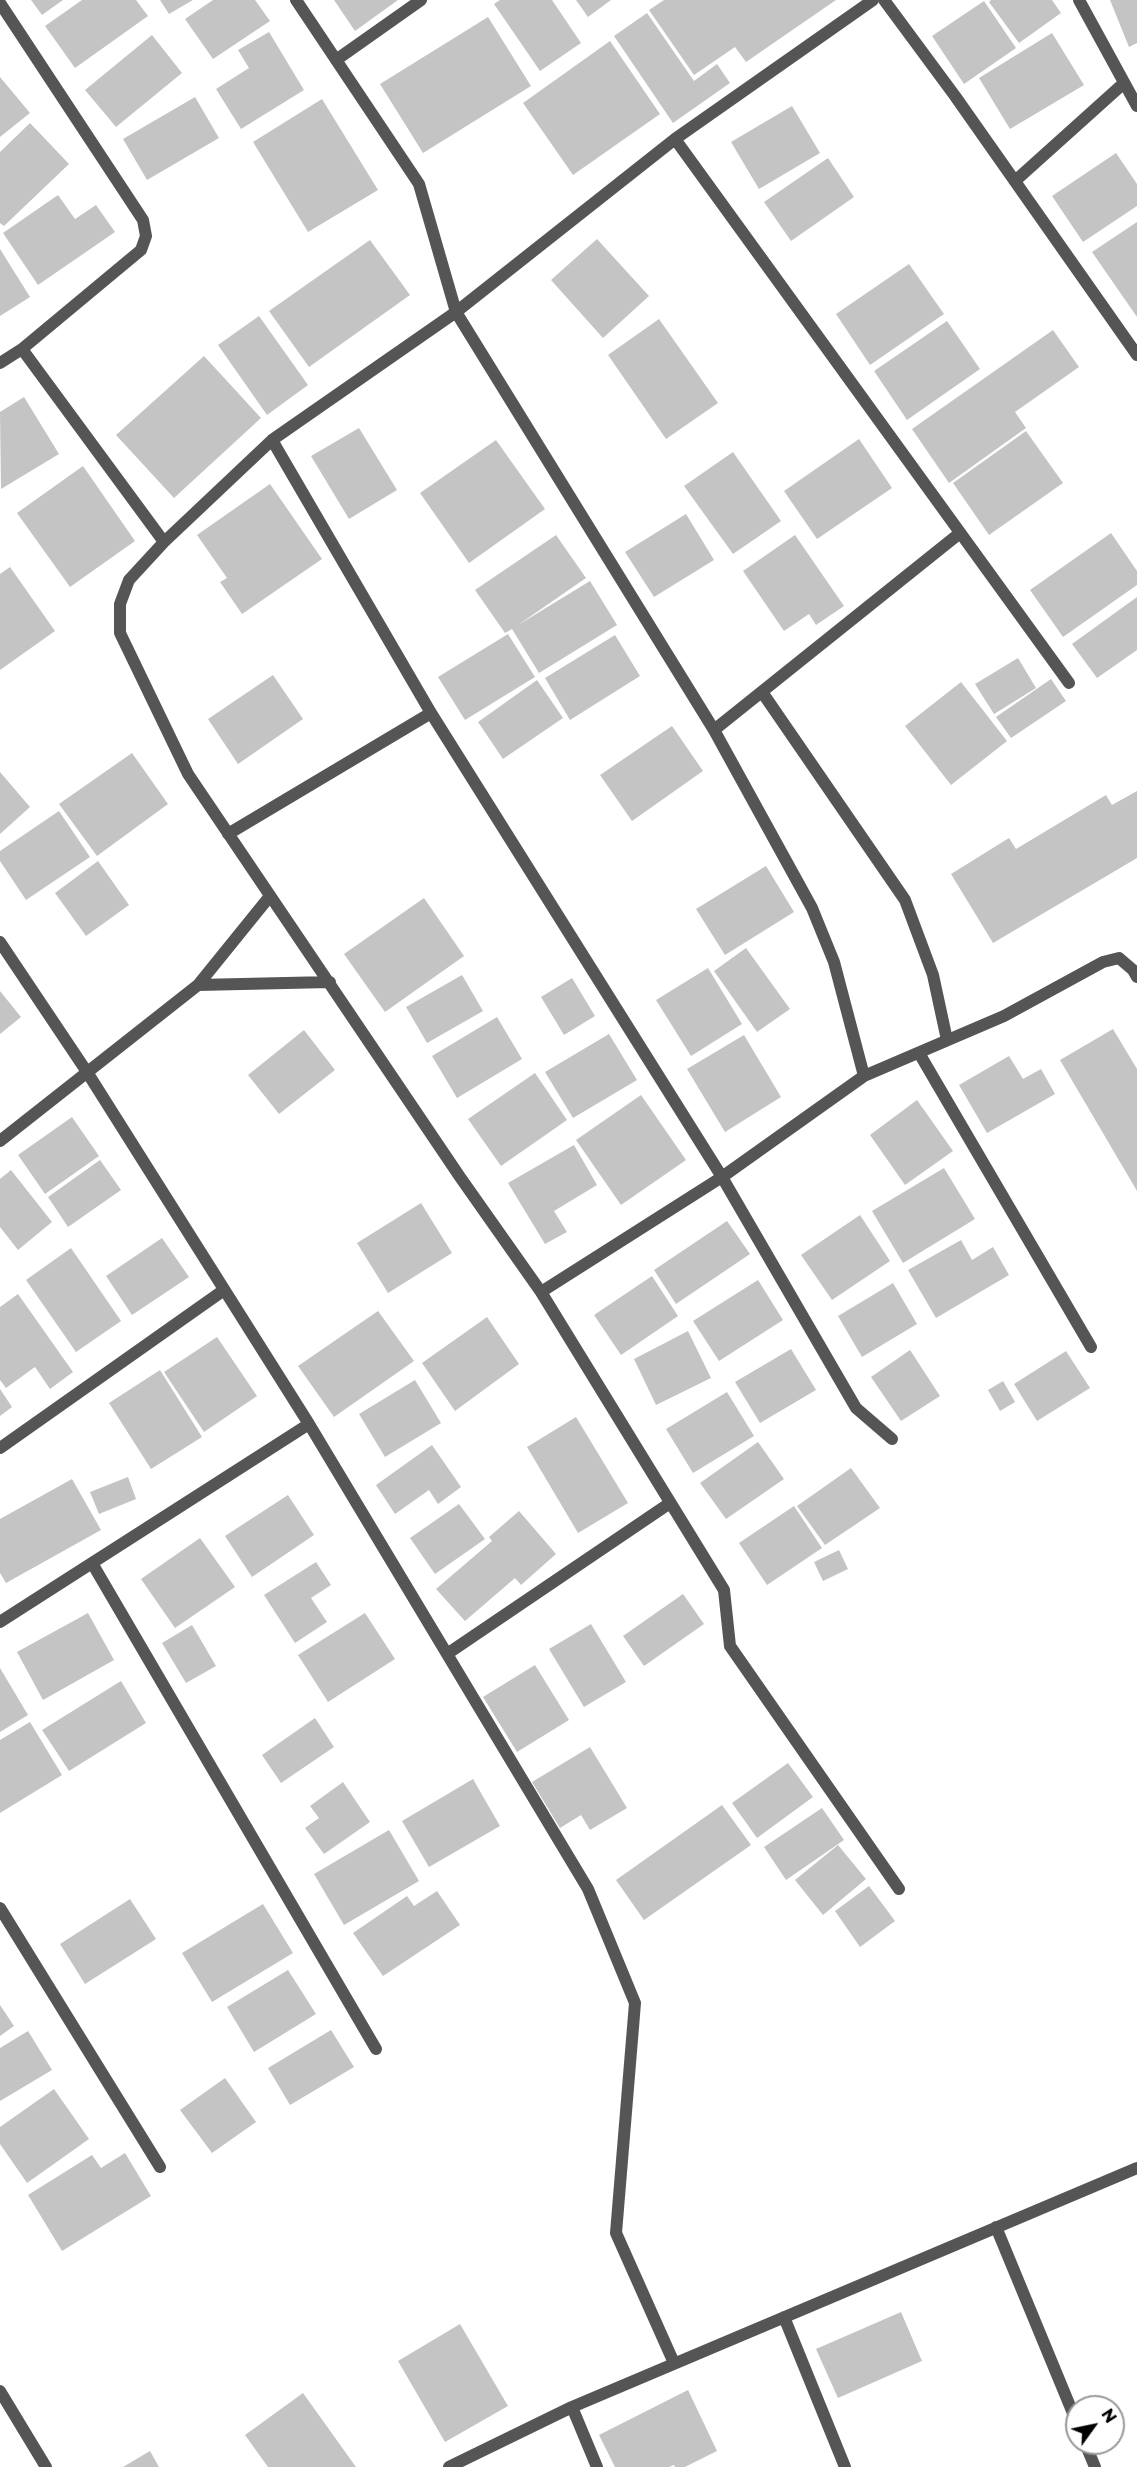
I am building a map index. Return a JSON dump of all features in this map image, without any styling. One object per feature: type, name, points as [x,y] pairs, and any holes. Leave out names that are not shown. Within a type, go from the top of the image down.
[{"type":"street","points":[[296,0],[419,184],[456,312],[714,730],[812,908],[834,962],[864,1076]]},
{"type":"street","points":[[336,60],[421,0]]},
{"type":"street","points":[[873,0],[675,140],[456,312],[272,440],[164,542],[129,580],[120,604],[120,633],[188,774],[460,1177],[541,1292],[724,1590],[730,1646],[899,1889]]},
{"type":"street","points":[[884,0],[1137,355]]},
{"type":"street","points":[[1079,0],[1137,106]]},
{"type":"street","points":[[0,3],[143,220],[146,236],[141,250],[22,349],[0,363]]},
{"type":"street","points":[[1015,181],[1124,83]]},
{"type":"street","points":[[675,140],[1069,683]]},
{"type":"street","points":[[22,349],[164,542]]},
{"type":"street","points":[[272,440],[431,713],[722,1177],[856,1408],[892,1439]]},
{"type":"street","points":[[714,730],[960,533]]},
{"type":"street","points":[[762,692],[905,900],[933,975],[947,1040]]},
{"type":"street","points":[[228,834],[431,713]]},
{"type":"street","points":[[0,1141],[198,985],[270,896]]},
{"type":"street","points":[[0,942],[87,1072],[309,1424],[588,1889],[635,2003],[616,2233],[674,2363]]},
{"type":"street","points":[[541,1292],[722,1177],[864,1076],[1004,1016],[1103,962],[1119,958],[1133,970],[1137,977]]},
{"type":"street","points":[[198,985],[330,982]]},
{"type":"street","points":[[919,1053],[1091,1347]]},
{"type":"street","points":[[0,1448],[224,1290]]},
{"type":"street","points":[[0,1622],[309,1424]]},
{"type":"street","points":[[447,1654],[670,1503]]},
{"type":"street","points":[[92,1563],[376,2049]]},
{"type":"street","points":[[0,1908],[160,2167]]},
{"type":"street","points":[[449,2467],[572,2407],[1137,2168]]},
{"type":"street","points":[[996,2227],[1065,2395]]},
{"type":"street","points":[[784,2317],[844,2467]]},
{"type":"street","points":[[0,2391],[46,2467]]},
{"type":"street","points":[[572,2407],[597,2467]]},
{"type":"building","points":[[31,0],[63,0],[42,15]]},
{"type":"building","points":[[82,0],[136,0],[148,16],[75,68],[45,26]]},
{"type":"building","points":[[160,0],[193,0],[169,14]]},
{"type":"building","points":[[213,0],[255,0],[270,21],[213,59],[185,19]]},
{"type":"building","points":[[334,0],[398,0],[355,31]]},
{"type":"building","points":[[500,0],[552,0],[581,43],[540,71],[494,4]]},
{"type":"building","points":[[576,0],[611,0],[588,17]]},
{"type":"building","points":[[664,0],[836,0],[746,62],[735,47],[694,75],[649,10]]},
{"type":"building","points":[[991,0],[1052,0],[1061,13],[1019,43],[989,2]]},
{"type":"building","points":[[1110,0],[1137,0],[1137,43],[1129,47]]},
{"type":"building","points":[[984,1],[1016,48],[964,84],[932,36]]},
{"type":"building","points":[[647,13],[694,81],[717,64],[730,83],[673,123],[614,36]]},
{"type":"building","points":[[488,17],[531,86],[423,153],[380,84]]},
{"type":"building","points":[[269,32],[304,90],[241,129],[216,89],[249,68],[238,50]]},
{"type":"building","points":[[1052,33],[1084,85],[1010,129],[979,78]]},
{"type":"building","points":[[152,35],[182,73],[116,127],[85,90]]},
{"type":"building","points":[[610,41],[660,114],[573,175],[523,103]]},
{"type":"building","points":[[0,77],[30,113],[0,137]]},
{"type":"building","points":[[195,97],[219,138],[147,180],[123,139]]},
{"type":"building","points":[[322,99],[378,190],[308,232],[253,142]]},
{"type":"building","points":[[792,106],[820,153],[759,189],[731,142]]},
{"type":"building","points":[[30,123],[69,164],[4,226],[0,223],[0,152]]},
{"type":"building","points":[[1116,153],[1137,184],[1137,206],[1083,242],[1052,196]]},
{"type":"building","points":[[828,158],[854,197],[791,241],[764,202]]},
{"type":"building","points":[[58,195],[75,219],[96,205],[115,232],[38,285],[3,233]]},
{"type":"building","points":[[1137,222],[1137,317],[1092,252]]},
{"type":"building","points":[[597,239],[649,296],[603,338],[551,280]]},
{"type":"building","points":[[370,240],[410,295],[309,367],[269,311]]},
{"type":"building","points":[[0,249],[30,297],[0,316]]},
{"type":"building","points":[[909,264],[944,314],[870,365],[836,314]]},
{"type":"building","points":[[259,316],[308,385],[267,415],[218,345]]},
{"type":"building","points":[[659,319],[718,403],[666,439],[608,355]]},
{"type":"building","points":[[947,321],[980,369],[907,420],[874,371]]},
{"type":"building","points":[[1053,330],[1079,367],[1015,412],[1026,428],[949,483],[912,429]]},
{"type":"building","points":[[204,356],[261,418],[174,498],[116,435]]},
{"type":"building","points":[[24,397],[59,454],[1,489],[0,412]]},
{"type":"building","points":[[359,428],[397,490],[349,519],[311,456]]},
{"type":"building","points":[[1026,431],[1063,483],[989,535],[953,483]]},
{"type":"building","points":[[859,439],[892,488],[817,539],[784,491]]},
{"type":"building","points":[[496,440],[545,509],[469,563],[420,493]]},
{"type":"building","points":[[733,452],[781,521],[733,554],[684,486]]},
{"type":"building","points":[[83,466],[135,541],[70,587],[17,513]]},
{"type":"building","points":[[270,484],[322,559],[242,614],[220,582],[227,578],[197,535]]},
{"type":"building","points":[[686,514],[714,560],[654,597],[625,552]]},
{"type":"building","points":[[1111,533],[1137,571],[1137,585],[1063,637],[1030,590]]},
{"type":"building","points":[[556,535],[586,578],[518,625],[590,581],[617,625],[539,673],[512,629],[505,633],[475,590]]},
{"type":"building","points":[[795,535],[844,606],[816,625],[809,614],[784,631],[743,571]]},
{"type":"building","points":[[10,567],[55,631],[0,670],[0,574]]},
{"type":"building","points":[[1137,597],[1137,650],[1097,678],[1072,644]]},
{"type":"building","points":[[508,634],[535,677],[465,720],[438,677]]},
{"type":"building","points":[[615,635],[640,676],[570,720],[545,678]]},
{"type":"building","points":[[1018,658],[1036,688],[994,714],[975,684]]},
{"type":"building","points":[[273,675],[303,719],[238,764],[208,719]]},
{"type":"building","points":[[1051,679],[1066,701],[1011,738],[996,717]]},
{"type":"building","points":[[537,680],[563,718],[503,759],[478,722]]},
{"type":"building","points":[[961,682],[1007,741],[951,785],[905,726]]},
{"type":"building","points":[[672,726],[703,771],[632,821],[600,775]]},
{"type":"building","points":[[132,753],[168,804],[97,856],[59,804]]},
{"type":"building","points":[[0,772],[30,807],[0,834]]},
{"type":"building","points":[[1137,791],[1137,858],[993,943],[951,874],[1009,838],[1016,849],[1106,795],[1112,805]]},
{"type":"building","points":[[59,811],[90,857],[26,900],[0,861],[0,851]]},
{"type":"building","points":[[98,861],[129,905],[86,936],[55,893]]},
{"type":"building","points":[[766,866],[794,912],[725,955],[696,909]]},
{"type":"building","points":[[424,898],[464,956],[385,1012],[344,954]]},
{"type":"building","points":[[746,948],[790,1009],[757,1032],[714,971]]},
{"type":"building","points":[[708,968],[742,1024],[691,1056],[656,1000]]},
{"type":"building","points":[[462,975],[483,1011],[427,1043],[406,1007]]},
{"type":"building","points":[[572,978],[595,1016],[564,1035],[541,997]]},
{"type":"building","points":[[0,991],[21,1017],[0,1034]]},
{"type":"building","points":[[497,1017],[522,1059],[457,1098],[432,1056]]},
{"type":"building","points":[[1113,1029],[1137,1069],[1137,1191],[1060,1060]]},
{"type":"building","points":[[304,1030],[335,1070],[279,1114],[248,1075]]},
{"type":"building","points":[[609,1034],[637,1080],[573,1118],[545,1072]]},
{"type":"building","points":[[744,1035],[781,1097],[725,1132],[687,1069]]},
{"type":"building","points":[[1009,1056],[1023,1079],[1041,1069],[1055,1094],[987,1133],[959,1085]]},
{"type":"building","points":[[535,1073],[567,1120],[501,1166],[468,1119]]},
{"type":"building","points":[[641,1095],[686,1160],[621,1205],[576,1140]]},
{"type":"building","points":[[917,1100],[953,1151],[905,1185],[870,1135]]},
{"type":"building","points":[[72,1117],[99,1156],[45,1194],[18,1155]]},
{"type":"building","points":[[574,1145],[597,1185],[554,1211],[567,1232],[545,1244],[508,1183]]},
{"type":"building","points":[[100,1160],[121,1190],[68,1227],[48,1197]]},
{"type":"building","points":[[944,1168],[975,1219],[903,1263],[872,1211]]},
{"type":"building","points":[[11,1170],[52,1222],[18,1250],[0,1227],[0,1179]]},
{"type":"building","points":[[421,1203],[452,1253],[388,1293],[357,1243]]},
{"type":"building","points":[[860,1215],[890,1261],[832,1300],[801,1255]]},
{"type":"building","points":[[727,1221],[750,1254],[676,1304],[654,1270]]},
{"type":"building","points":[[162,1238],[189,1277],[132,1315],[106,1276]]},
{"type":"building","points":[[961,1240],[972,1260],[993,1247],[1009,1275],[936,1318],[908,1270]]},
{"type":"building","points":[[71,1248],[121,1321],[76,1352],[26,1280]]},
{"type":"building","points":[[652,1276],[678,1316],[621,1355],[594,1315]]},
{"type":"building","points":[[758,1280],[783,1320],[719,1361],[693,1321]]},
{"type":"building","points":[[893,1283],[917,1324],[862,1357],[838,1316]]},
{"type":"building","points":[[18,1294],[73,1372],[50,1389],[35,1367],[6,1388],[0,1380],[0,1307]]},
{"type":"building","points":[[378,1311],[414,1361],[334,1417],[298,1366]]},
{"type":"building","points":[[487,1317],[519,1364],[455,1411],[422,1363]]},
{"type":"building","points":[[688,1331],[711,1378],[656,1405],[634,1359]]},
{"type":"building","points":[[217,1337],[257,1396],[204,1432],[164,1372]]},
{"type":"building","points":[[791,1349],[816,1390],[760,1423],[735,1382]]},
{"type":"building","points":[[910,1350],[940,1396],[901,1421],[871,1377]]},
{"type":"building","points":[[1066,1351],[1090,1388],[1037,1421],[1014,1384]]},
{"type":"building","points":[[160,1370],[202,1437],[151,1469],[109,1403]]},
{"type":"building","points":[[415,1380],[441,1423],[385,1457],[359,1414]]},
{"type":"building","points":[[1003,1381],[1015,1402],[1000,1411],[988,1390]]},
{"type":"building","points":[[0,1389],[12,1407],[0,1416]]},
{"type":"building","points":[[727,1392],[754,1436],[693,1473],[666,1429]]},
{"type":"building","points":[[576,1417],[628,1503],[578,1533],[527,1447]]},
{"type":"building","points":[[758,1442],[784,1479],[726,1519],[700,1483]]},
{"type":"building","points":[[432,1445],[461,1487],[438,1504],[429,1490],[395,1514],[376,1485]]},
{"type":"building","points":[[851,1468],[880,1508],[825,1545],[797,1506]]},
{"type":"building","points":[[128,1477],[136,1499],[99,1514],[90,1492]]},
{"type":"building","points":[[72,1479],[101,1530],[6,1583],[0,1573],[0,1519]]},
{"type":"building","points":[[288,1495],[314,1535],[252,1577],[225,1536]]},
{"type":"building","points":[[459,1504],[485,1539],[435,1574],[410,1538]]},
{"type":"building","points":[[794,1506],[822,1548],[767,1585],[739,1543]]},
{"type":"building","points":[[519,1511],[556,1554],[521,1585],[515,1578],[465,1621],[436,1589],[492,1541],[489,1537]]},
{"type":"building","points":[[200,1538],[235,1587],[175,1628],[141,1579]]},
{"type":"building","points":[[839,1550],[848,1569],[823,1581],[814,1562]]},
{"type":"building","points":[[316,1562],[331,1585],[311,1598],[327,1622],[295,1643],[264,1595]]},
{"type":"building","points":[[683,1594],[704,1624],[644,1666],[623,1636]]},
{"type":"building","points":[[88,1613],[114,1660],[43,1700],[17,1652]]},
{"type":"building","points":[[365,1613],[395,1659],[328,1702],[298,1655]]},
{"type":"building","points":[[591,1624],[626,1682],[584,1707],[549,1649]]},
{"type":"building","points":[[192,1625],[216,1666],[186,1683],[162,1643]]},
{"type":"building","points":[[535,1665],[569,1720],[517,1752],[483,1697]]},
{"type":"building","points":[[0,1668],[28,1715],[0,1732]]},
{"type":"building","points":[[121,1681],[146,1723],[69,1771],[42,1730]]},
{"type":"building","points":[[315,1718],[334,1747],[281,1783],[262,1755]]},
{"type":"building","points":[[30,1722],[62,1775],[0,1813],[0,1740]]},
{"type":"building","points":[[590,1747],[627,1808],[590,1830],[581,1815],[560,1828],[532,1782]]},
{"type":"building","points":[[788,1763],[813,1797],[757,1838],[732,1803]]},
{"type":"building","points":[[473,1779],[500,1826],[429,1867],[402,1821]]},
{"type":"building","points":[[343,1782],[370,1822],[324,1854],[305,1828],[319,1818],[310,1806]]},
{"type":"building","points":[[722,1805],[751,1845],[644,1920],[616,1880]]},
{"type":"building","points":[[822,1808],[844,1840],[786,1880],[764,1847]]},
{"type":"building","points":[[389,1830],[419,1881],[344,1925],[314,1874]]},
{"type":"building","points":[[838,1845],[866,1879],[823,1915],[795,1880]]},
{"type":"building","points":[[869,1886],[895,1921],[860,1947],[835,1911]]},
{"type":"building","points":[[437,1891],[460,1925],[383,1976],[353,1933],[407,1896],[414,1906]]},
{"type":"building","points":[[130,1899],[156,1939],[85,1984],[60,1944]]},
{"type":"building","points":[[263,1904],[293,1953],[212,2002],[182,1953]]},
{"type":"building","points":[[288,1970],[316,2014],[254,2052],[227,2007]]},
{"type":"building","points":[[0,2005],[14,2026],[0,2036]]},
{"type":"building","points":[[331,2030],[354,2067],[290,2105],[268,2068]]},
{"type":"building","points":[[28,2031],[52,2070],[0,2101],[0,2048]]},
{"type":"building","points":[[225,2078],[256,2122],[212,2153],[180,2110]]},
{"type":"building","points":[[54,2089],[89,2139],[27,2183],[0,2144],[0,2127]]},
{"type":"building","points":[[125,2153],[151,2196],[62,2251],[28,2195],[92,2155],[101,2168]]},
{"type":"building","points":[[901,2312],[922,2361],[838,2398],[816,2349]]},
{"type":"building","points":[[460,2324],[508,2406],[445,2442],[398,2361]]},
{"type":"building","points":[[688,2390],[717,2451],[685,2467],[674,2465],[669,2467],[615,2467],[599,2435]]},
{"type":"building","points":[[303,2393],[356,2467],[268,2467],[245,2435]]},
{"type":"building","points":[[150,2451],[159,2467],[123,2467]]}]
